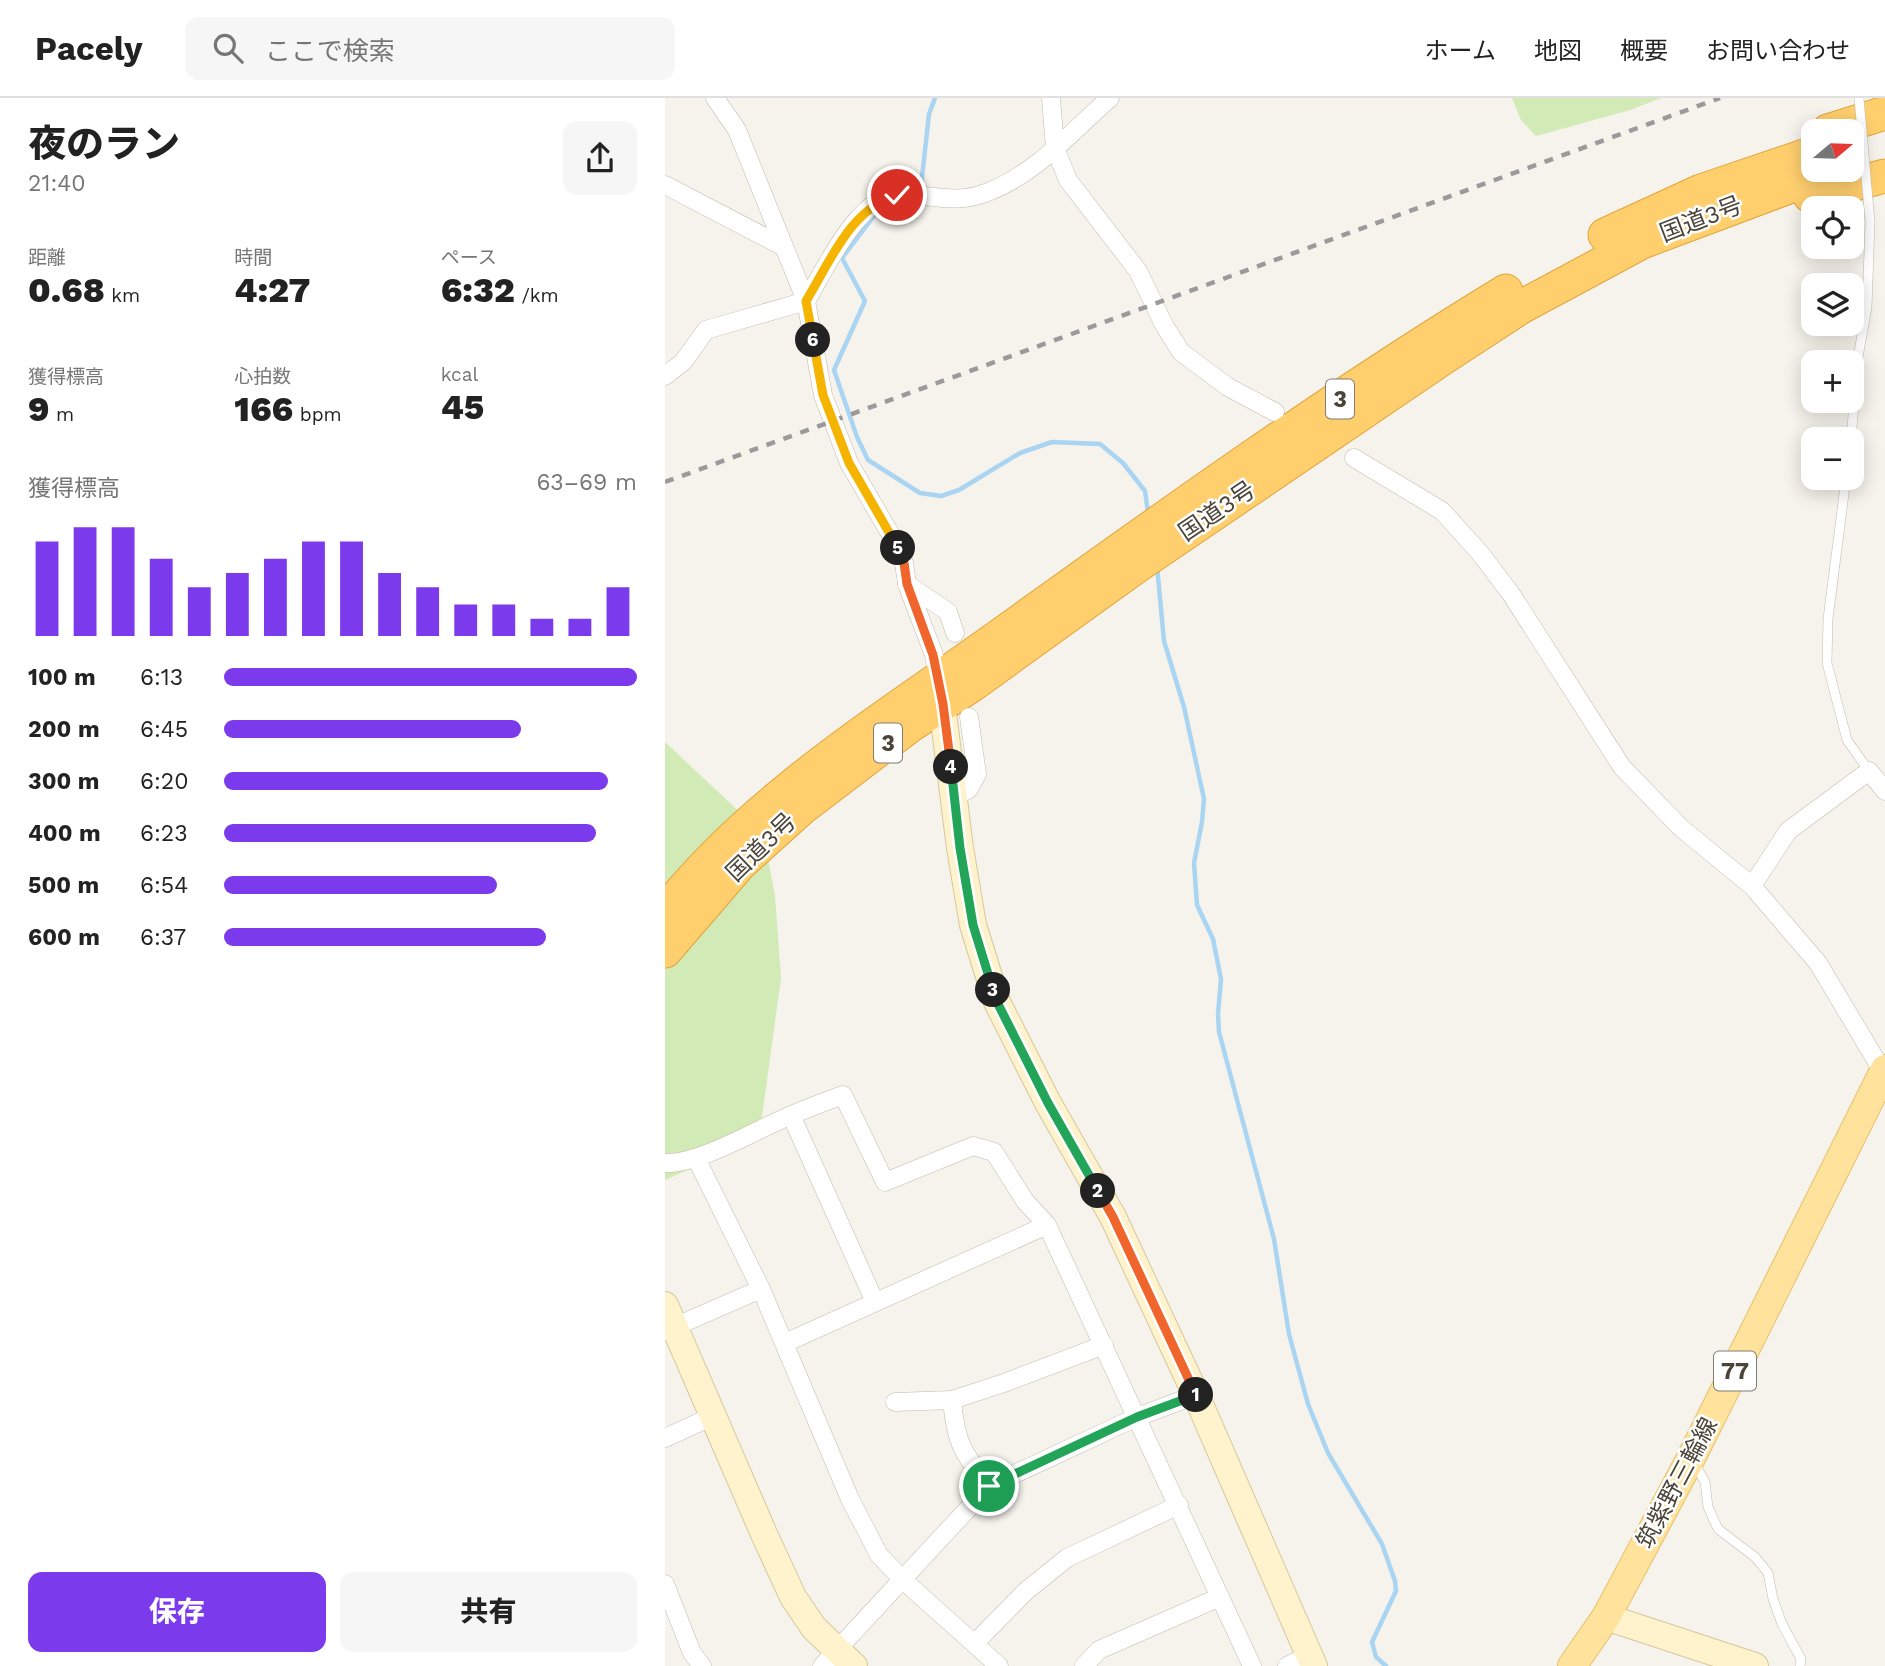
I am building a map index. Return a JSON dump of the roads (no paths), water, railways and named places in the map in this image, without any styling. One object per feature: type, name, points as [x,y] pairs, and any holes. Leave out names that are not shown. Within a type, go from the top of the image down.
[{"type":"highway","points":[[1864,120],[1885,113]]},
{"type":"highway","points":[[1864,137],[1885,131]]},
{"type":"highway","points":[[1801,143],[1702,205],[1728,219],[1885,176]]},
{"type":"highway","points":[[1864,161],[1885,155]]},
{"type":"highway","name":"国道3号","points":[[665,951],[740,864],[802,808],[911,725],[950,700],[1135,553],[1431,336],[1642,242],[1702,205],[1801,159]]},
{"type":"highway","name":"国道3号","points":[[1517,297],[1566,254],[1670,204],[1702,205],[1801,179]]},
{"type":"highway","name":"国道3号","points":[[665,911],[728,841],[787,789],[950,700]]},
{"type":"main road","name":"筑紫野三輪線","points":[[1571,1666],[1606,1617],[1691,1458],[1882,1085]]},
{"type":"street","points":[[715,98],[737,130],[806,301],[823,395],[849,463],[895,542],[904,563],[907,584],[950,700],[955,797],[973,925],[997,1002],[1048,1103],[1113,1217],[1196,1395],[1304,1663]]},
{"type":"street","points":[[1051,98],[1055,148],[1068,180],[1138,271],[1164,325],[1181,352],[1228,387],[1275,412]]},
{"type":"street","points":[[665,376],[683,362],[706,330],[806,301],[852,225],[881,200],[897,195],[957,200],[985,194],[1025,174],[1110,98]]},
{"type":"street","points":[[665,185],[784,247]]},
{"type":"street","points":[[1355,458],[1442,512],[1481,552],[1622,767],[1681,828],[1752,886],[1818,963],[1882,1085]]},
{"type":"street","points":[[907,584],[948,612],[955,633]]},
{"type":"street","points":[[1752,886],[1788,831],[1869,771],[1885,791]]},
{"type":"street","points":[[665,1163],[696,1158],[791,1115],[843,1096],[885,1182],[973,1146],[994,1152],[1025,1201],[1047,1225],[1252,1666]]},
{"type":"street","points":[[791,1115],[875,1302]]},
{"type":"street","points":[[696,1158],[761,1289],[849,1499],[879,1555],[999,1666]]},
{"type":"street","points":[[785,1343],[1047,1225]]},
{"type":"street","points":[[761,1289],[668,1321],[793,1597],[837,1660],[903,1580],[989,1486],[1137,1417],[1196,1395]]},
{"type":"street","points":[[895,1402],[952,1399],[1004,1383],[1104,1345]]},
{"type":"street","points":[[952,1399],[955,1432],[966,1458],[989,1486]]},
{"type":"street","points":[[665,1438],[713,1416]]},
{"type":"street","points":[[975,1643],[1026,1591],[1067,1558],[1179,1505]]},
{"type":"street","points":[[665,1584],[692,1653],[702,1666]]},
{"type":"street","points":[[1084,1666],[1099,1650],[1220,1597]]},
{"type":"street","points":[[1606,1617],[1755,1666]]},
{"type":"lane","points":[[1852,427],[1858,357],[1867,307],[1870,222],[1859,98]]},
{"type":"lane","points":[[1844,490],[1828,620],[1827,663],[1847,740],[1869,771]]},
{"type":"lane","points":[[1691,1458],[1705,1482],[1708,1507],[1719,1529],[1755,1557],[1768,1573],[1773,1599],[1782,1623],[1801,1658],[1800,1666]]},
{"type":"waterway","points":[[916,191],[921,186],[929,114],[935,98]]},
{"type":"waterway","points":[[908,200],[900,208],[877,212],[842,258],[865,301],[834,370],[857,437],[868,460],[920,493],[941,496],[959,490],[1020,453],[1052,442],[1100,444],[1123,463],[1145,491],[1148,512]]},
{"type":"waterway","points":[[1157,566],[1164,641],[1184,707],[1204,799],[1194,863],[1197,905],[1213,939],[1221,979],[1219,1032],[1274,1239],[1289,1334],[1308,1404],[1328,1453],[1382,1544],[1395,1581],[1396,1591],[1372,1642],[1376,1657],[1386,1666]]},
{"type":"railway","points":[[665,482],[1720,98]]}]
